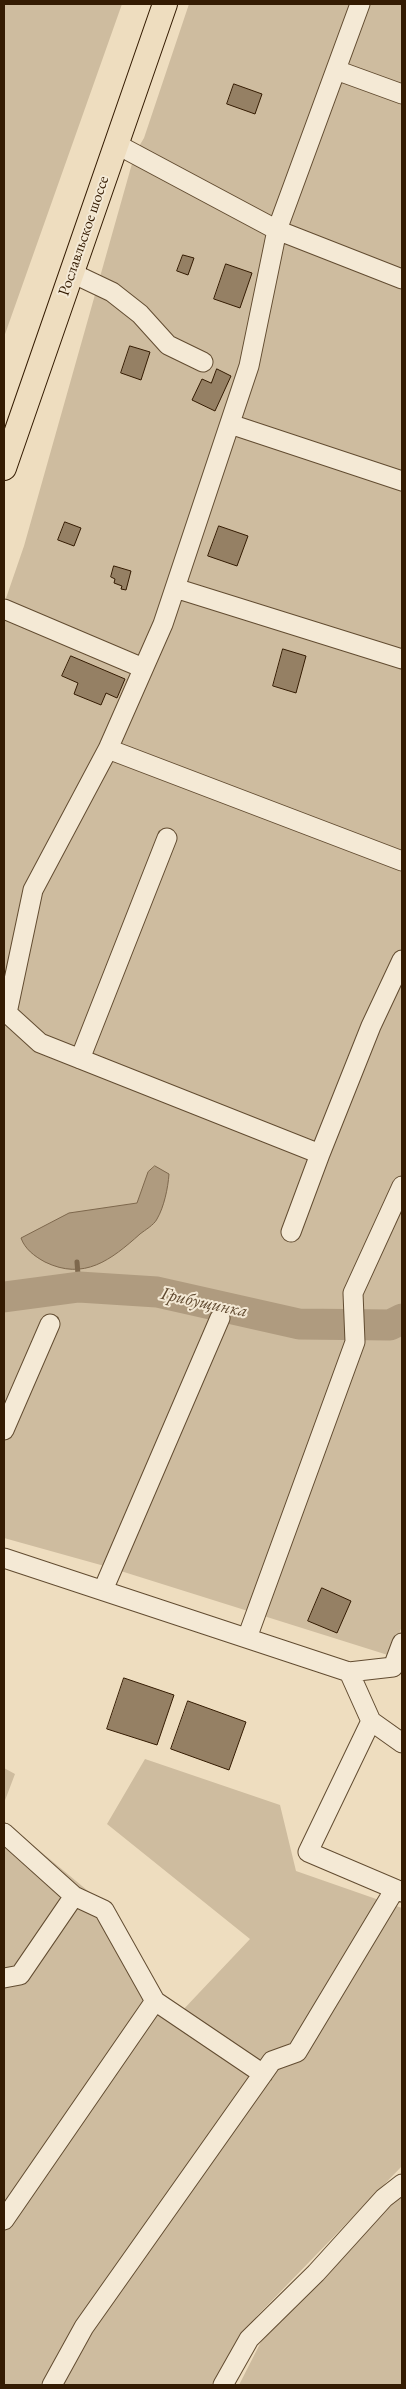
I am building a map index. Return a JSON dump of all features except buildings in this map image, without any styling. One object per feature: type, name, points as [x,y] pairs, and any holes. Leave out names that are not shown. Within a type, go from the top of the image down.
[{"type":"main road","name":"Рославльское шоссе","points":[[4,468],[165,4]]},
{"type":"lane","points":[[320,1154],[40,1043],[5,1017],[33,890],[108,749],[162,624],[175,588],[249,366],[277,230],[360,4]]},
{"type":"lane","points":[[336,70],[402,94]]},
{"type":"lane","points":[[116,144],[277,230],[402,279]]},
{"type":"lane","points":[[72,273],[112,292],[140,314],[168,345],[203,362]]},
{"type":"lane","points":[[230,424],[402,482]]},
{"type":"lane","points":[[175,588],[402,659]]},
{"type":"lane","points":[[4,610],[143,668]]},
{"type":"lane","points":[[108,749],[402,861]]},
{"type":"lane","points":[[80,1059],[167,838]]},
{"type":"lane","points":[[291,1232],[371,1026],[402,960]]},
{"type":"lane","points":[[247,1638],[355,1342],[353,1293],[402,1186]]},
{"type":"lane","points":[[103,1590],[220,1318]]},
{"type":"lane","points":[[4,1430],[50,1324]]},
{"type":"lane","points":[[4,1558],[349,1672],[393,1667],[402,1643]]},
{"type":"lane","points":[[349,1672],[371,1721],[402,1742]]},
{"type":"lane","points":[[52,2385],[84,2327],[272,2061],[297,2052],[399,1891],[308,1852],[371,1721]]},
{"type":"lane","points":[[4,1833],[74,1896],[104,1910],[155,2000],[263,2074]]},
{"type":"lane","points":[[5,1976],[20,1975],[74,1896]]},
{"type":"lane","points":[[4,2220],[155,2000]]},
{"type":"lane","points":[[223,2385],[249,2339],[316,2273],[384,2198],[402,2184]]},
{"type":"shaded area","points":[[4,4],[122,4],[4,337]]},
{"type":"shaded area","points":[[189,4],[402,4],[402,1626],[391,1656],[108,1567],[4,1538],[4,604],[24,546],[135,153],[144,138]]},
{"type":"shaded area","points":[[155,1166],[169,1174],[165,1197],[156,1221],[118,1252],[96,1265],[72,1269],[45,1262],[27,1249],[21,1238],[69,1213],[137,1203],[148,1172]]},
{"type":"shaded area","points":[[145,1759],[280,1805],[296,1871],[402,1908],[402,2166],[257,2316],[219,2385],[4,2385],[4,1821],[106,1906],[164,2001],[181,2012],[250,1939],[107,1824]]},
{"type":"shaded area","points":[[4,1768],[15,1774],[4,1803]]},
{"type":"shaded area","points":[[402,2189],[402,2385],[239,2385],[268,2328]]},
{"type":"waterway","points":[[77,1262],[79,1287]]},
{"type":"waterway","name":"Грибущинка","points":[[4,1297],[79,1287],[157,1292],[299,1324],[390,1325],[402,1319]]}]
